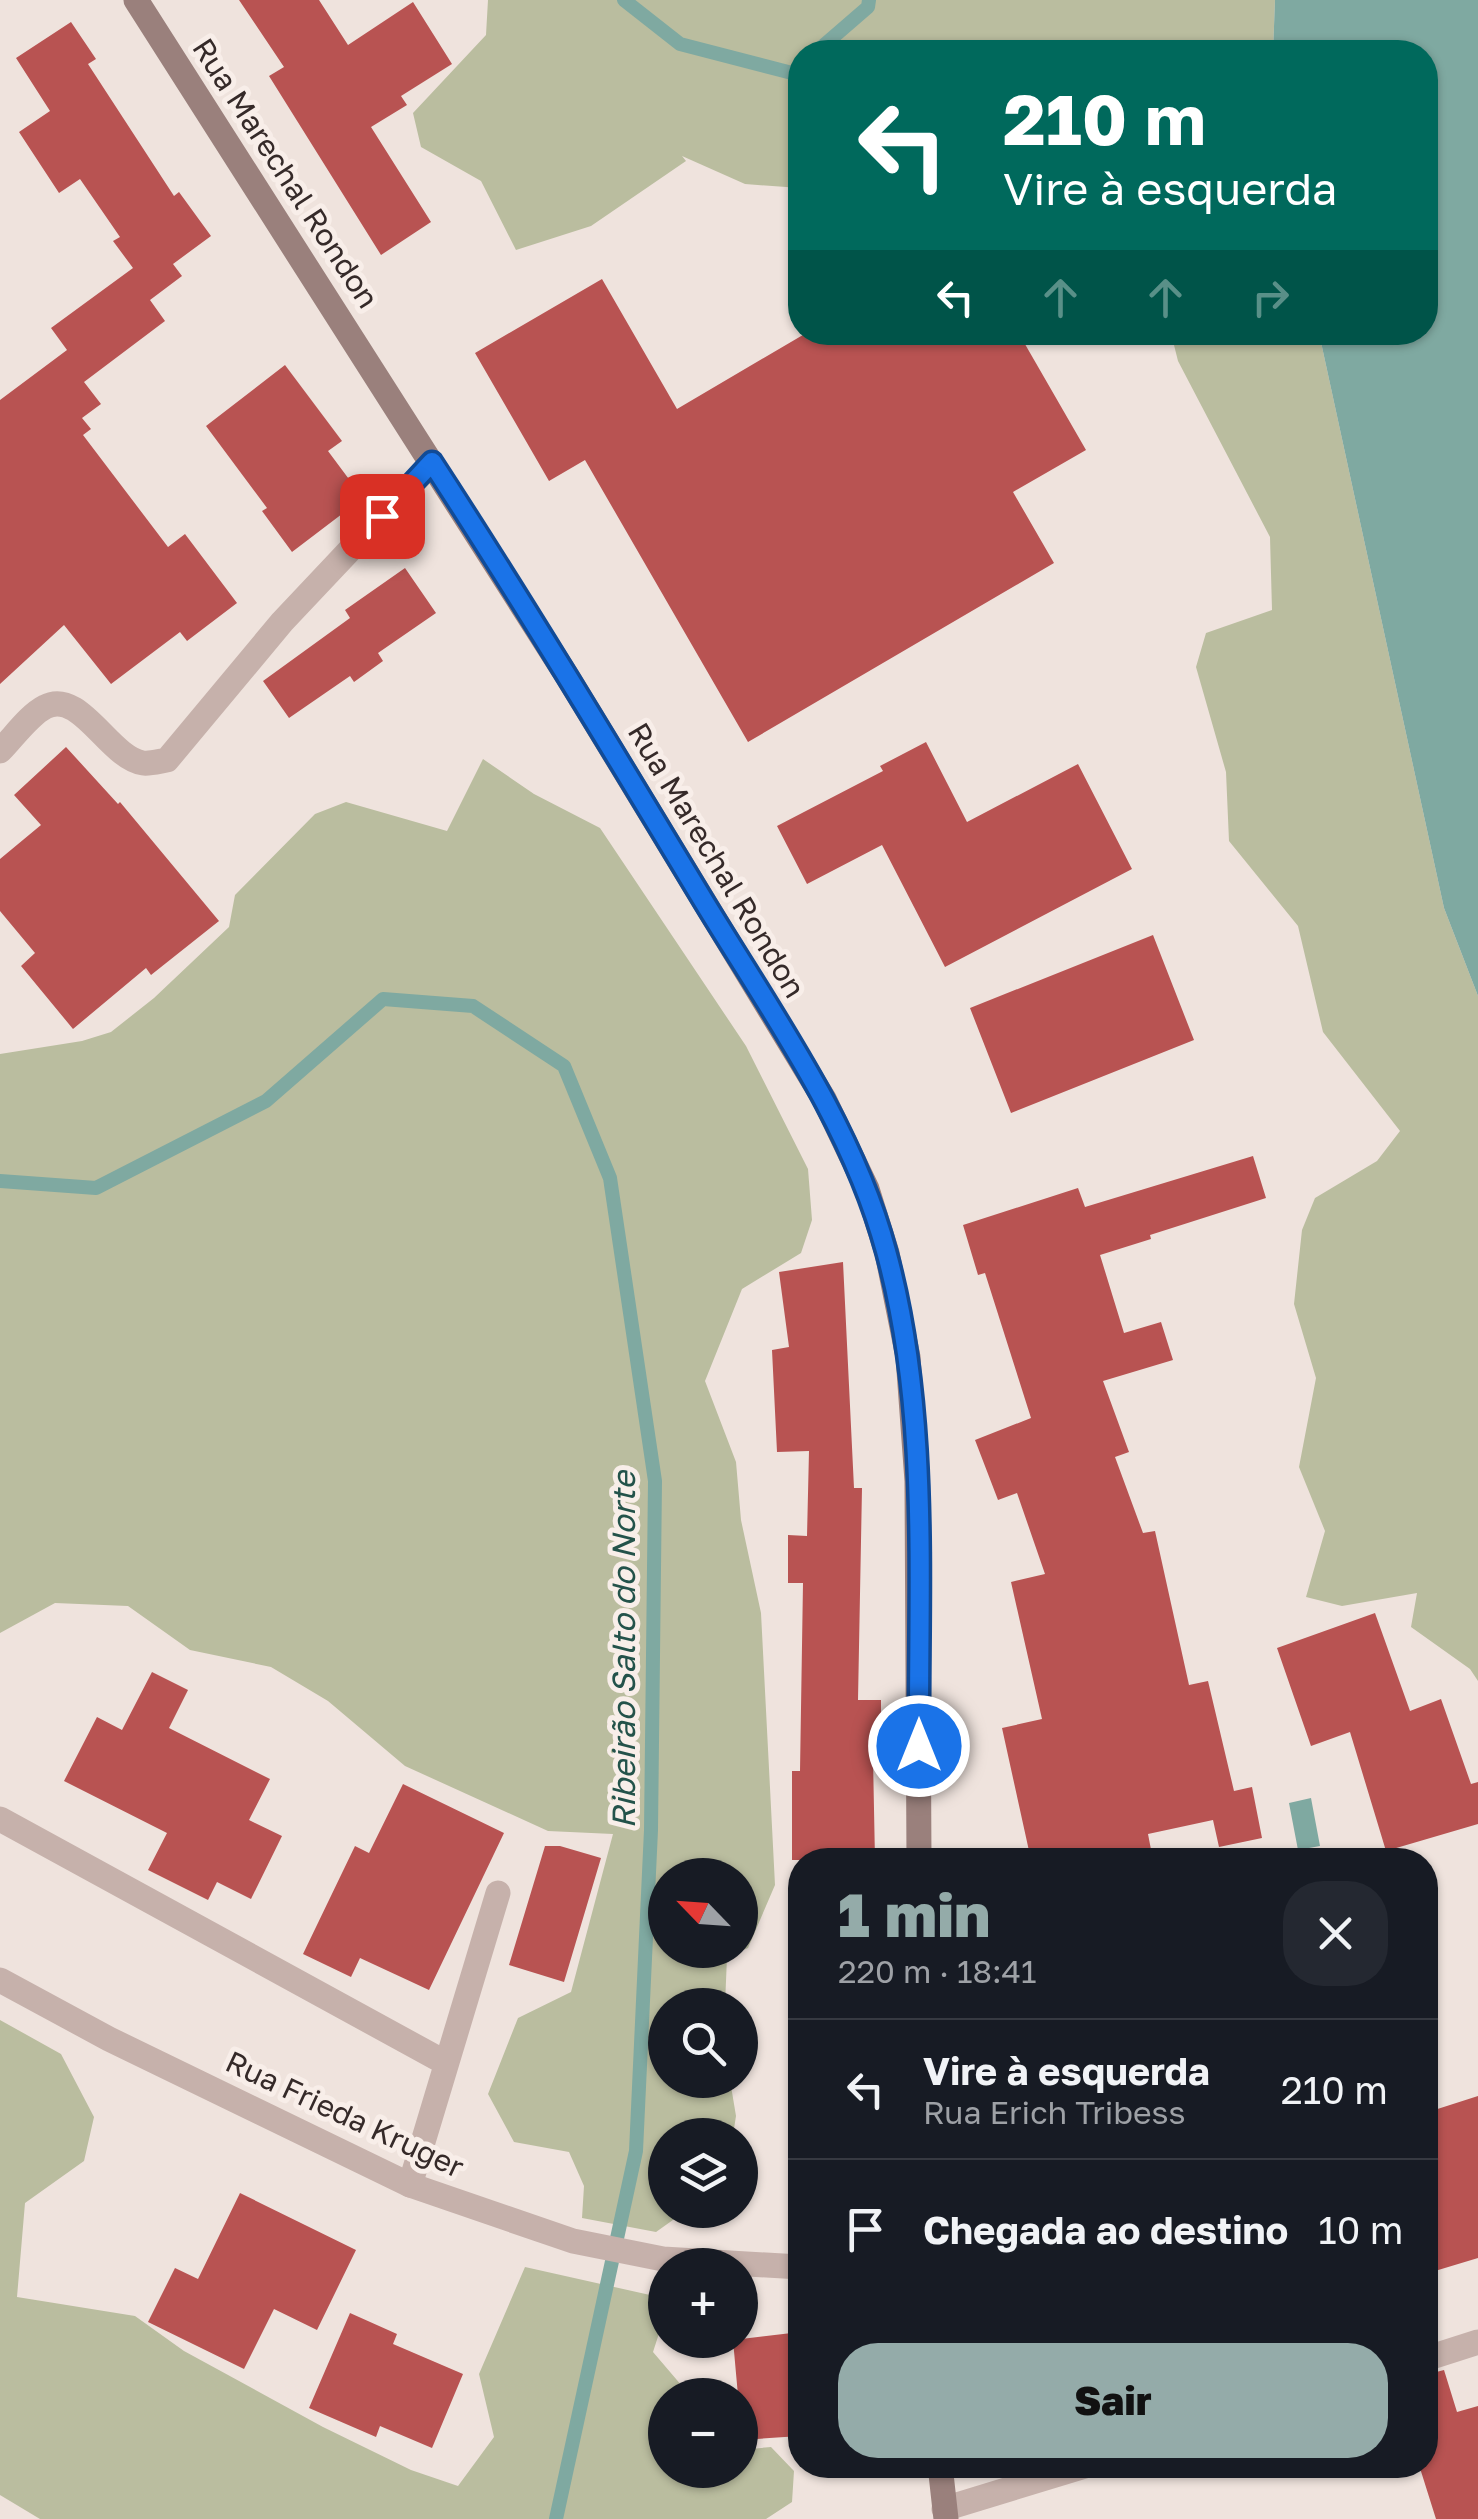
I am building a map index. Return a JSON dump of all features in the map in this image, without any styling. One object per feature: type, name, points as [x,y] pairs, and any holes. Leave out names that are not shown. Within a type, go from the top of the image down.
[{"type":"main road","name":"Rua Marechal Rondon","points":[[136,0],[567,676],[824,1099],[867,1190],[887,1253],[908,1357],[917,1482],[920,1848]]},
{"type":"main road","points":[[941,2478],[945,2514]]},
{"type":"street","points":[[0,751],[45,707],[60,703],[76,710],[117,749],[142,763],[167,760],[282,622],[432,462]]},
{"type":"street","points":[[0,1819],[444,2062]]},
{"type":"street","points":[[410,2185],[498,1893]]},
{"type":"street","name":"Rua Frieda Kruger","points":[[0,1980],[127,2048],[410,2185],[573,2241],[662,2259],[788,2266]]},
{"type":"street","points":[[1438,2355],[1478,2342]]},
{"type":"street","points":[[945,2514],[1050,2478]]},
{"type":"green space","points":[[488,0],[1275,0],[1273,40],[788,40],[788,187],[745,184],[682,156],[686,161],[591,226],[516,250],[481,181],[421,147],[413,113],[486,35]]},
{"type":"green space","points":[[1174,345],[1322,345],[1444,908],[1478,996],[1478,1681],[1470,1669],[1411,1627],[1417,1593],[1342,1606],[1306,1597],[1325,1531],[1299,1467],[1316,1378],[1294,1304],[1302,1230],[1315,1198],[1377,1161],[1400,1131],[1323,1032],[1298,926],[1229,841],[1226,772],[1196,667],[1206,633],[1272,610],[1270,537],[1178,361]]},
{"type":"green space","points":[[483,759],[534,794],[600,828],[746,1046],[808,1169],[812,1220],[801,1253],[742,1289],[705,1381],[736,1462],[741,1520],[761,1613],[775,1885],[758,1925],[758,1858],[648,1858],[648,1968],[727,1968],[726,1988],[648,1988],[648,2098],[733,2098],[736,2116],[648,2118],[648,2228],[662,2228],[656,2232],[582,2218],[584,2186],[569,2152],[514,2142],[488,2094],[518,2018],[571,1992],[613,1834],[548,1831],[405,1766],[328,1701],[271,1667],[190,1650],[128,1606],[55,1603],[0,1633],[0,1054],[82,1041],[111,1032],[154,998],[229,927],[235,895],[315,814],[346,802],[447,831]]},
{"type":"green space","points":[[0,2020],[61,2054],[94,2117],[84,2161],[25,2203],[17,2297],[135,2316],[184,2351],[323,2427],[411,2470],[458,2486],[494,2437],[479,2374],[525,2267],[648,2295],[648,2358],[658,2358],[675,2378],[648,2378],[648,2488],[758,2488],[758,2448],[771,2447],[788,2465],[788,2478],[794,2478],[792,2502],[766,2519],[40,2519],[0,2495]]},
{"type":"water","points":[[1275,0],[1478,0],[1478,996],[1444,908],[1322,345],[1438,345],[1438,40],[1273,40]]},
{"type":"water","points":[[1311,1798],[1320,1846],[1298,1848],[1289,1803]]},
{"type":"building","points":[[239,0],[319,0],[348,45],[413,2],[452,64],[401,96],[407,105],[371,127],[431,222],[381,255],[269,76],[284,67]]},
{"type":"building","points":[[71,22],[96,59],[88,64],[174,196],[179,192],[211,236],[173,264],[182,276],[150,300],[165,321],[84,382],[101,404],[82,418],[91,429],[83,435],[168,547],[185,534],[237,603],[187,641],[180,632],[111,684],[64,625],[0,684],[0,400],[67,350],[51,328],[133,268],[113,241],[120,237],[80,179],[59,193],[19,132],[50,111],[16,58]]},
{"type":"building","points":[[602,279],[677,409],[788,344],[1025,345],[1086,450],[1013,492],[1054,563],[748,742],[585,460],[549,481],[475,353]]},
{"type":"building","points":[[285,365],[342,441],[328,451],[363,498],[292,552],[262,511],[267,508],[206,426]]},
{"type":"building","points":[[405,568],[436,613],[378,653],[383,661],[354,682],[350,676],[289,718],[263,681],[350,618],[345,610]]},
{"type":"building","points":[[926,742],[967,822],[1078,764],[1132,869],[945,967],[882,845],[807,884],[777,826],[883,771],[880,766]]},
{"type":"building","points":[[66,747],[120,802],[219,921],[151,975],[146,968],[73,1029],[21,966],[35,953],[0,911],[0,859],[41,825],[14,795]]},
{"type":"building","points":[[1153,935],[1194,1040],[1011,1113],[970,1008]]},
{"type":"building","points":[[1253,1156],[1266,1198],[1100,1255],[1124,1333],[1161,1322],[1173,1360],[1103,1381],[1129,1452],[1115,1457],[1143,1533],[1155,1531],[1189,1685],[1208,1681],[1234,1791],[1252,1787],[1262,1838],[1219,1847],[1213,1820],[1148,1834],[1151,1848],[1028,1848],[1002,1728],[1042,1719],[1011,1582],[1045,1574],[1017,1493],[998,1500],[975,1440],[1031,1418],[985,1273],[978,1275],[963,1225],[1078,1188],[1085,1207]]},
{"type":"building","points":[[843,1262],[854,1488],[862,1488],[858,1700],[881,1700],[881,1758],[873,1758],[875,1848],[792,1848],[792,1771],[800,1771],[803,1583],[788,1583],[788,1535],[807,1536],[809,1451],[777,1452],[772,1350],[789,1347],[779,1272]]},
{"type":"building","points":[[1375,1613],[1410,1711],[1441,1699],[1471,1784],[1478,1782],[1478,1824],[1385,1848],[1350,1732],[1311,1746],[1277,1648]]},
{"type":"building","points":[[152,1672],[188,1690],[169,1728],[270,1779],[249,1820],[282,1836],[251,1899],[217,1882],[208,1900],[148,1870],[167,1833],[64,1781],[97,1717],[122,1730]]},
{"type":"building","points":[[403,1784],[504,1833],[429,1990],[360,1958],[351,1977],[303,1954],[355,1846],[369,1853]]},
{"type":"building","points":[[545,1846],[560,1846],[601,1858],[564,1982],[509,1965]]},
{"type":"building","points":[[1478,2096],[1478,2258],[1438,2270],[1438,2109]]},
{"type":"building","points":[[240,2193],[356,2250],[317,2330],[274,2309],[244,2369],[148,2322],[175,2268],[198,2279]]},
{"type":"building","points":[[350,2313],[397,2334],[393,2344],[463,2374],[432,2448],[380,2426],[376,2437],[309,2408]]},
{"type":"building","points":[[788,2333],[788,2437],[758,2439],[758,2378],[736,2378],[735,2358],[758,2358],[758,2337]]},
{"type":"building","points":[[1444,2370],[1457,2412],[1478,2406],[1478,2519],[1436,2519],[1423,2478],[1438,2478],[1438,2372]]},
{"type":"waterway","name":"Ribeirão Salto do Norte","points":[[624,0],[680,44],[788,72]]},
{"type":"waterway","name":"Ribeirão Salto do Norte","points":[[830,40],[868,7],[869,0]]},
{"type":"waterway","name":"Ribeirão Salto do Norte","points":[[0,1181],[96,1188],[266,1101],[383,999],[473,1006],[564,1066],[610,1178],[655,1481],[651,1830],[636,2151],[556,2519]]},
{"type":"route","points":[[382,516],[432,462],[824,1099],[867,1190],[887,1253],[908,1357],[917,1482],[919,1746]]}]
